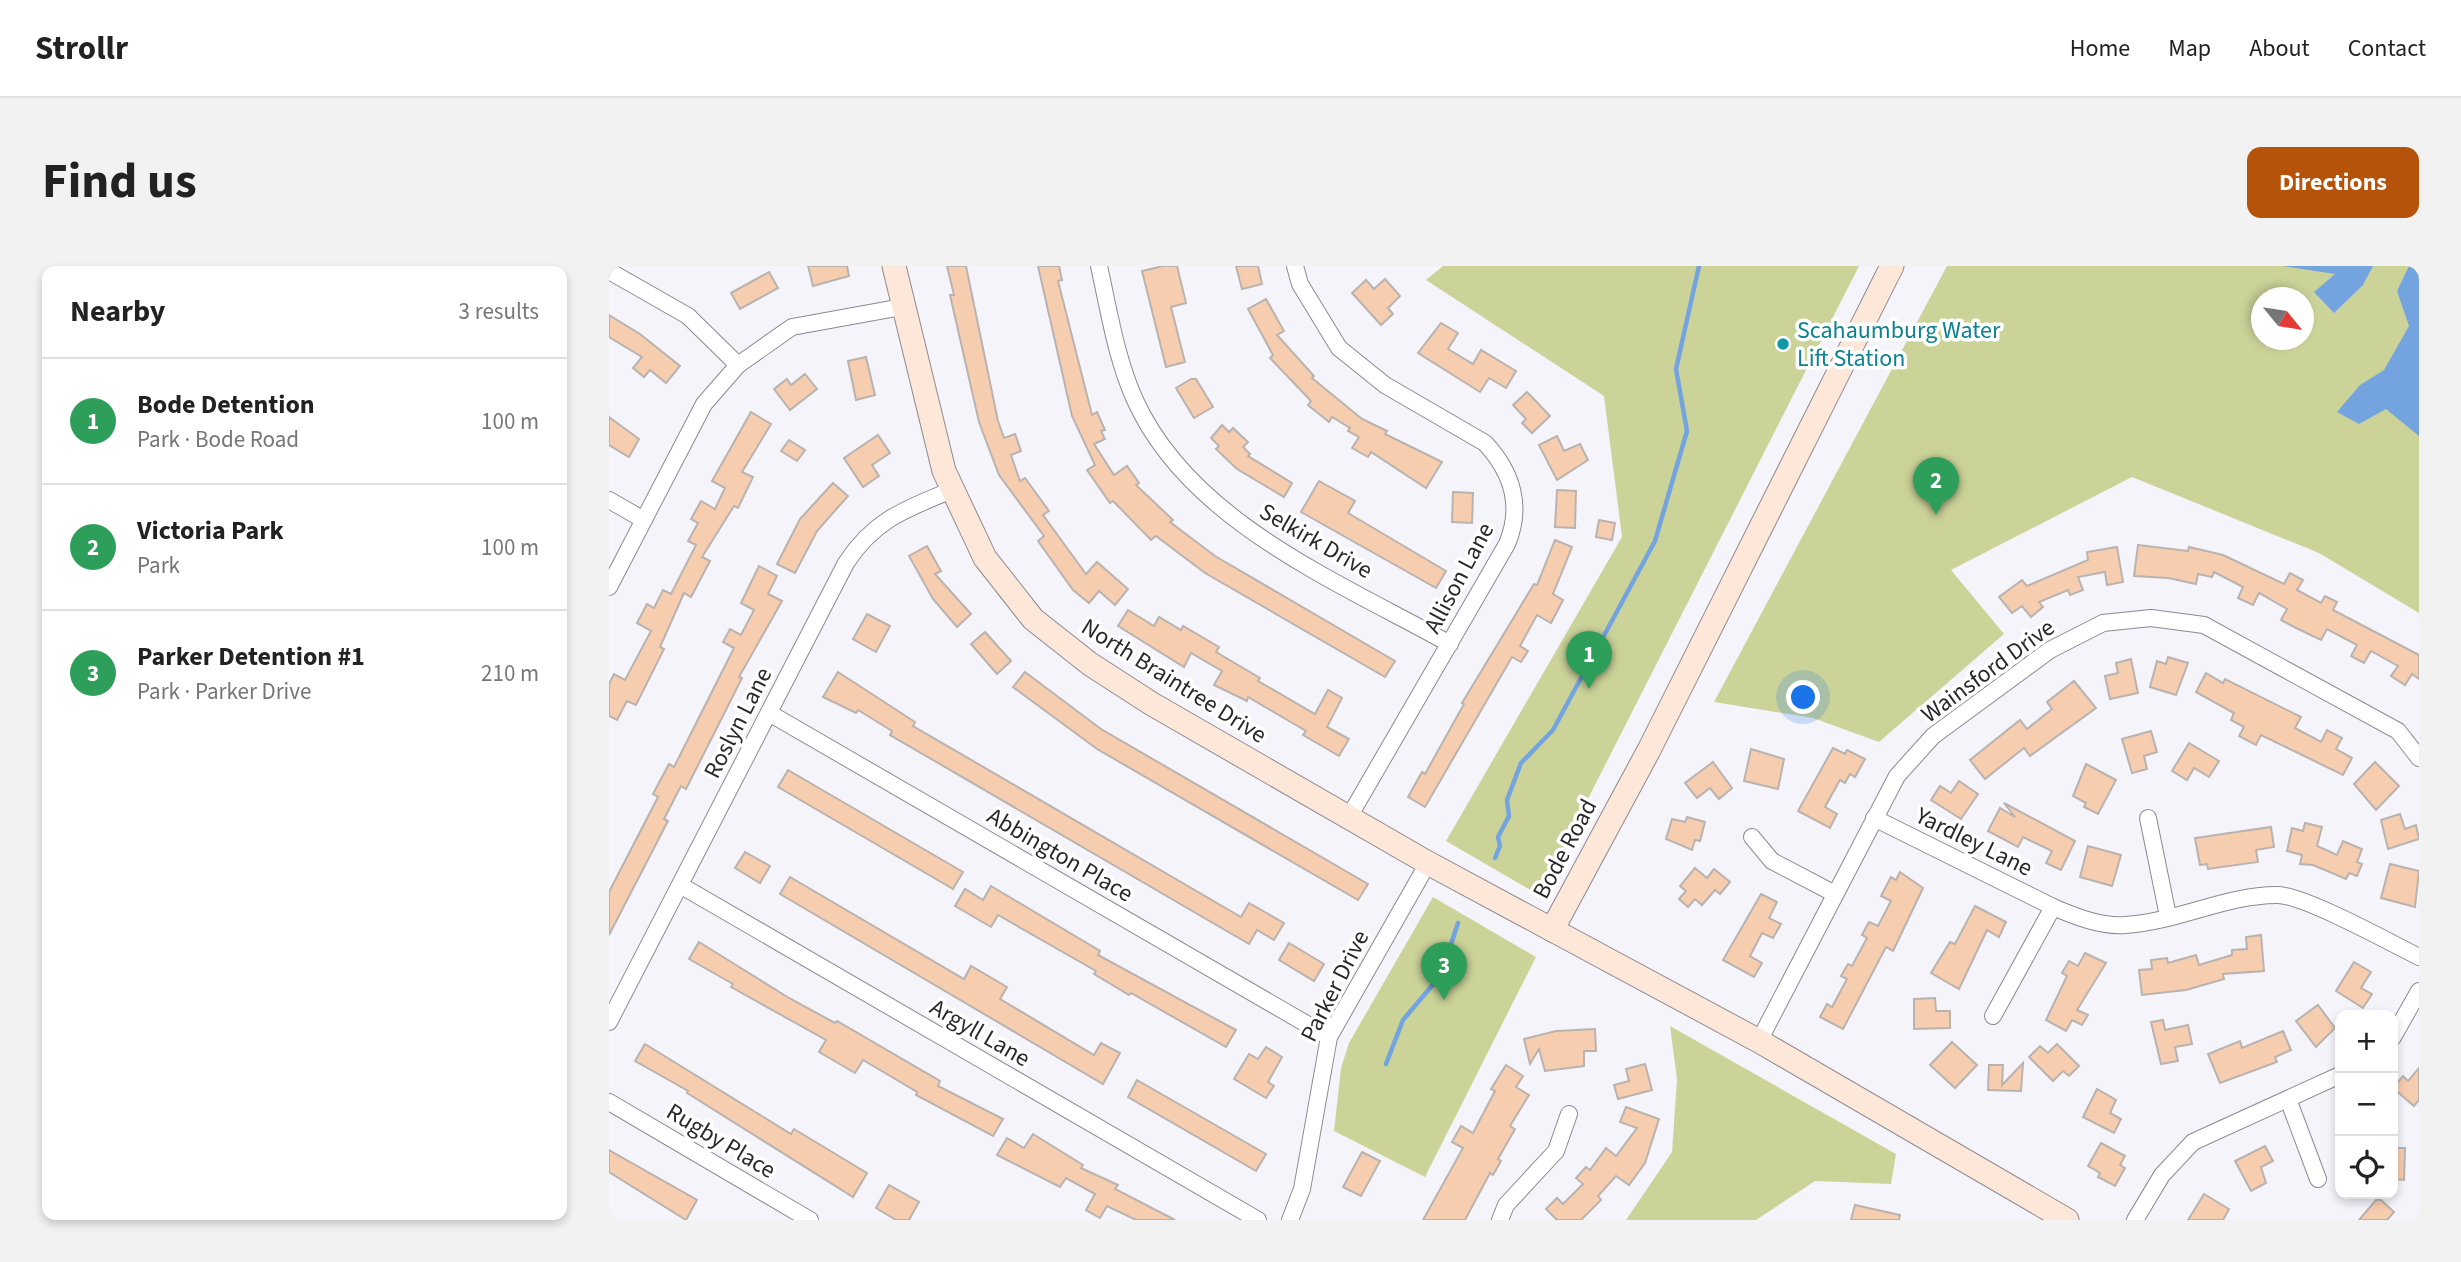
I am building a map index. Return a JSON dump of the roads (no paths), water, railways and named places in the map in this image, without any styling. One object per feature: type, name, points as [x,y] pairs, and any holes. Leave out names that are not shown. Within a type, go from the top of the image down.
[{"type":"street","name":"North Braintree Drive","points":[[894,266],[937,448],[952,490],[985,558],[1033,619],[1090,664],[1152,704],[1428,863],[1552,930]]},
{"type":"street","name":"Selkirk Drive","points":[[1100,266],[1121,361],[1135,400],[1155,437],[1181,471],[1252,533],[1450,644]]},
{"type":"street","name":"Allison Lane","points":[[1295,266],[1300,284],[1339,348],[1385,385],[1485,443],[1507,473],[1515,510],[1511,534],[1349,817]]},
{"type":"street","name":"Bode Road","points":[[1892,266],[1649,750],[1552,930],[1759,1041],[2067,1220]]},
{"type":"street","points":[[609,271],[688,316],[738,366]]},
{"type":"street","points":[[609,587],[704,404],[738,366],[792,327],[902,307]]},
{"type":"street","name":"Roslyn Lane","points":[[609,1022],[856,547],[886,519],[952,490]]},
{"type":"street","points":[[609,500],[644,520]]},
{"type":"street","name":"Wainsford Drive","points":[[1759,1041],[1897,776],[1933,736],[2050,650],[2103,623],[2151,618],[2204,625],[2398,731],[2419,758]]},
{"type":"street","name":"Abbington Place","points":[[769,713],[1329,1037]]},
{"type":"street","name":"Yardley Lane","points":[[1874,818],[2053,907],[2083,919],[2124,925],[2228,901],[2280,895],[2334,916],[2419,957]]},
{"type":"street","points":[[2148,818],[2168,916]]},
{"type":"street","points":[[1752,837],[1772,861],[1835,894]]},
{"type":"street","name":"Parker Drive","points":[[1290,1220],[1302,1189],[1329,1037],[1428,863]]},
{"type":"street","name":"Argyll Lane","points":[[680,885],[1258,1220]]},
{"type":"street","points":[[1993,1016],[2053,907]]},
{"type":"street","points":[[2398,1028],[2419,991]]},
{"type":"street","points":[[2135,1220],[2162,1175],[2193,1142],[2335,1077]]},
{"type":"street","points":[[2288,1099],[2318,1180]]},
{"type":"street","name":"Rugby Place","points":[[609,1101],[810,1220]]},
{"type":"street","points":[[1500,1220],[1506,1205],[1556,1151],[1569,1114]]},
{"type":"water","points":[[2283,266],[2373,266],[2363,285],[2334,313],[2314,292],[2335,274]]},
{"type":"water","points":[[2409,266],[2419,266],[2419,436],[2386,409],[2359,424],[2337,412],[2360,385],[2384,370],[2409,326],[2397,291]]},
{"type":"waterway","points":[[1495,858],[1500,846],[1498,837],[1509,816],[1507,800],[1521,763],[1553,730],[1655,541],[1687,431],[1676,369],[1699,266]]},
{"type":"waterway","points":[[1386,1064],[1403,1020],[1441,975],[1458,923]]},
{"type":"place","name":"Scahaumburg Water Lift Station","points":[[1783,344]]},
{"type":"place","name":"Victoria Park","points":[[1936,515]]},
{"type":"place","name":"Bode Detention","points":[[1589,689]]},
{"type":"place","name":"Parker Detention #1","points":[[1444,1000]]}]
